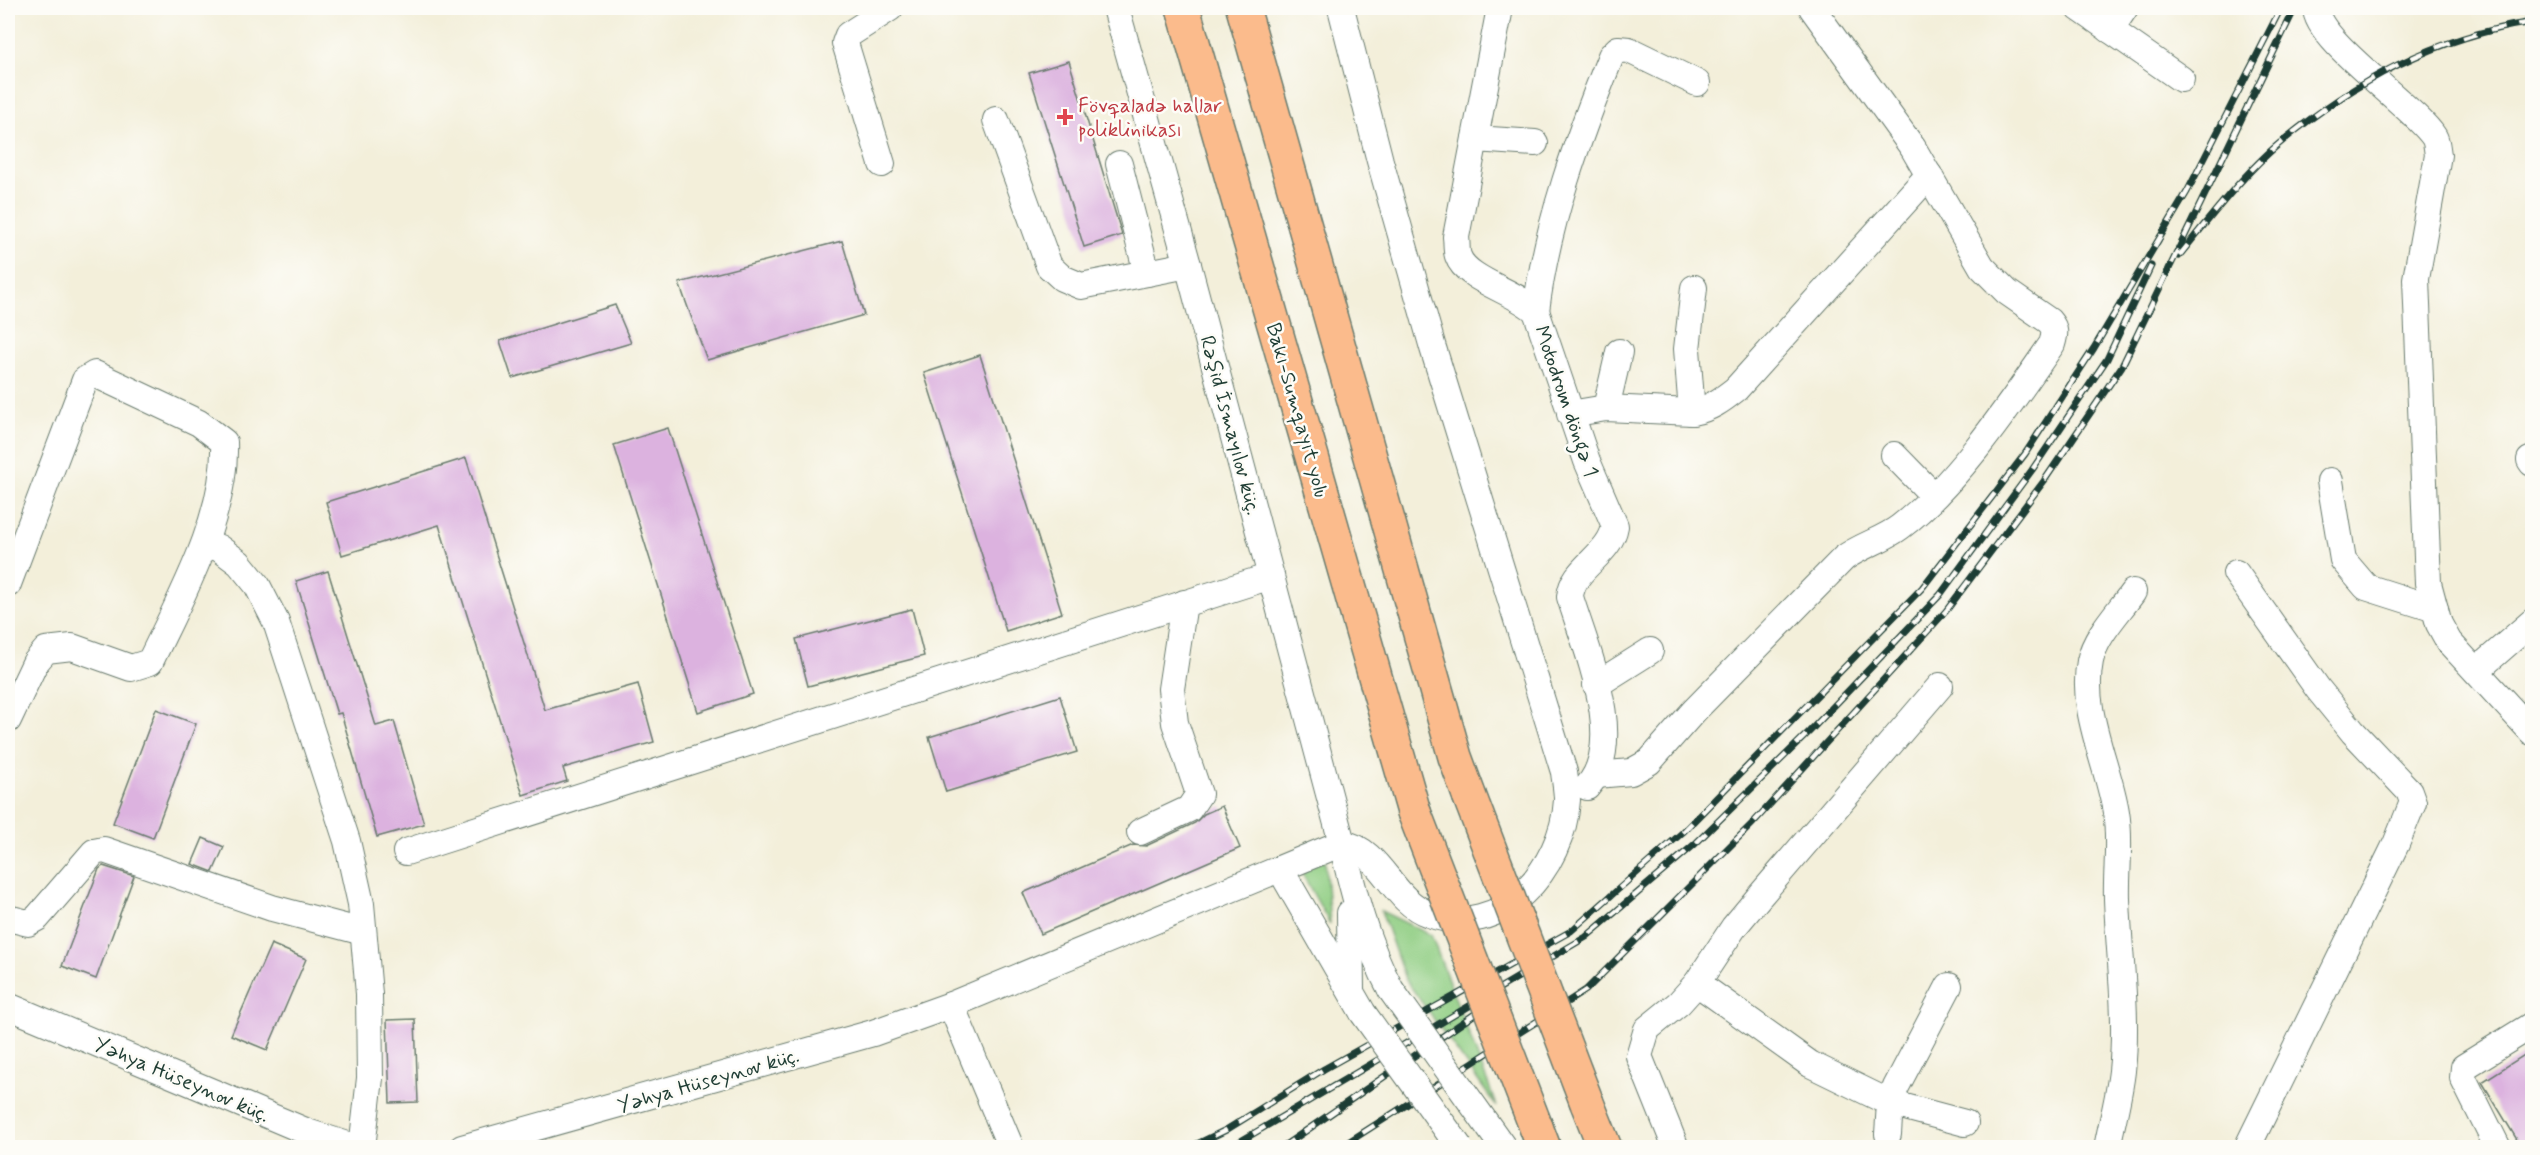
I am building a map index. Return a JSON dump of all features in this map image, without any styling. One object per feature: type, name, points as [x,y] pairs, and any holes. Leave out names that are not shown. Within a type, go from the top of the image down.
[{"type":"highway","name":"Bakı-Sumqayıt yolu","points":[[1183,8],[1414,812],[1540,1137]]},
{"type":"highway","points":[[1243,8],[1452,746],[1605,1148]]},
{"type":"street","points":[[882,164],[845,43],[848,35],[890,8]]},
{"type":"street","name":"Rəşid İsmayılov küç.","points":[[1116,8],[1188,265],[1342,843],[1350,881]]},
{"type":"street","points":[[1341,8],[1380,161],[1433,348],[1564,772],[1567,799],[1562,826],[1549,856],[1532,885],[1519,899],[1500,911],[1480,918],[1461,921],[1429,914],[1414,906],[1397,891],[1365,851],[1342,843]]},
{"type":"street","name":"Motodrom döngə 1","points":[[1500,8],[1456,237],[1458,257],[1465,268],[1482,281],[1515,294],[1536,311],[1570,414],[1615,526],[1607,545],[1570,586],[1570,597],[1596,685],[1606,733],[1601,765],[1596,775]]},
{"type":"street","points":[[1567,799],[1588,786],[1596,775],[1631,772],[1649,762],[1694,711],[1844,558],[1860,546],[1898,529],[1934,496],[2021,389],[2052,344],[2055,335],[2054,327],[2049,321],[2007,292],[1982,267],[1929,175],[1876,94],[1814,8]]},
{"type":"street","points":[[2079,8],[2181,79]]},
{"type":"street","points":[[2110,30],[2125,8]]},
{"type":"street","points":[[2316,8],[2321,25],[2371,77],[2419,119],[2436,139],[2438,155],[2416,279],[2428,583],[2439,624],[2449,642],[2532,732]]},
{"type":"street","points":[[1536,311],[1541,266],[1554,214],[1611,56],[1618,49],[1629,50],[1697,83]]},
{"type":"street","points":[[996,120],[1049,266],[1062,278],[1082,286],[1188,265]]},
{"type":"street","points":[[1475,139],[1535,143]]},
{"type":"street","points":[[1119,164],[1147,273]]},
{"type":"street","points":[[1570,414],[1606,408],[1692,412],[1706,410],[1736,389],[1929,175]]},
{"type":"street","points":[[1692,412],[1687,349],[1694,288]]},
{"type":"street","points":[[1606,408],[1619,352]]},
{"type":"street","points":[[8,584],[78,392],[85,380],[95,374],[199,423],[225,442],[225,457],[206,543],[150,662],[131,668],[72,647],[46,650],[35,663],[8,720]]},
{"type":"street","points":[[1894,455],[1934,496]]},
{"type":"street","points":[[2330,481],[2343,560],[2366,587],[2435,609]]},
{"type":"street","points":[[206,543],[219,548],[239,563],[257,585],[276,622],[347,841],[362,904],[369,994],[370,1078],[360,1148]]},
{"type":"street","points":[[2236,573],[2318,689],[2353,732],[2409,791],[2412,802],[2396,844],[2247,1148]]},
{"type":"street","points":[[406,852],[1271,576]]},
{"type":"street","points":[[2108,1148],[2122,1073],[2123,1041],[2117,881],[2119,842],[2107,769],[2087,697],[2090,661],[2097,642],[2133,592]]},
{"type":"street","points":[[1140,832],[1189,809],[1199,794],[1175,723],[1171,689],[1184,603]]},
{"type":"street","points":[[2477,670],[2532,622]]},
{"type":"street","points":[[1596,685],[1650,651]]},
{"type":"street","points":[[1676,1148],[1639,1056],[1647,1029],[1679,1003],[1697,983],[1734,927],[1940,686]]},
{"type":"street","name":"Yəhya Hüseynov küç.","points":[[462,1148],[873,1033],[951,1005],[1342,843]]},
{"type":"street","points":[[8,918],[28,923],[37,918],[94,852],[104,850],[272,908],[363,932]]},
{"type":"street","points":[[1280,868],[1357,1003],[1460,1148]]},
{"type":"street","points":[[1350,881],[1357,1003]]},
{"type":"street","points":[[1350,881],[1366,937],[1390,990],[1503,1147]]},
{"type":"street","points":[[1697,983],[1792,1053],[1890,1103],[1965,1123]]},
{"type":"street","points":[[1888,1134],[1890,1103],[1949,986]]},
{"type":"street","points":[[951,1005],[1011,1148]]},
{"type":"street","name":"Yəhya Hüseynov küç.","points":[[8,1006],[310,1132],[360,1148]]},
{"type":"street","points":[[2498,1148],[2463,1078],[2464,1067],[2532,1025]]},
{"type":"green space","points":[[1325,859],[1330,924],[1299,868]]},
{"type":"green space","points":[[1381,911],[1431,935],[1497,1107],[1405,979]]},
{"type":"building","name":"Fövqaladə hallar poliklinikası","points":[[1069,61],[1122,235],[1084,247],[1029,73]]},
{"type":"building","points":[[842,241],[864,315],[707,360],[679,283]]},
{"type":"building","points":[[615,305],[631,343],[512,378],[500,341]]},
{"type":"building","points":[[980,355],[1062,613],[1006,631],[924,373]]},
{"type":"building","points":[[668,428],[753,694],[698,712],[614,445]]},
{"type":"building","points":[[466,458],[545,710],[638,684],[654,742],[563,768],[567,781],[523,795],[439,525],[342,555],[326,502]]},
{"type":"building","points":[[328,571],[376,726],[394,721],[424,824],[377,837],[341,713],[337,714],[296,581]]},
{"type":"building","points":[[912,609],[924,656],[808,686],[796,639]]},
{"type":"building","points":[[1060,696],[1077,752],[946,792],[929,737]]},
{"type":"building","points":[[156,709],[196,724],[153,838],[113,823]]},
{"type":"building","points":[[1222,806],[1240,848],[1041,934],[1023,893],[1133,845],[1146,846],[1195,823],[1204,814]]},
{"type":"building","points":[[203,838],[224,847],[213,872],[192,864]]},
{"type":"building","points":[[103,866],[134,876],[96,979],[62,966],[99,869]]},
{"type":"building","points":[[271,944],[306,959],[267,1050],[231,1035]]},
{"type":"building","points":[[415,1019],[418,1102],[390,1103],[387,1020]]},
{"type":"building","points":[[2532,1050],[2532,1148],[2522,1148],[2482,1082]]},
{"type":"railway","points":[[1189,1148],[1226,1130],[1324,1069],[1571,931],[1683,832],[1922,588],[2025,454],[2094,348],[2187,192],[2281,8]]},
{"type":"railway","points":[[1339,1148],[1586,990],[1753,823],[1946,611],[2044,481],[2122,366],[2295,8]]},
{"type":"railway","points":[[2179,256],[2227,197],[2267,155],[2337,100],[2367,81],[2429,51],[2496,29],[2532,22]]},
{"type":"railway","points":[[1229,1148],[1586,937],[1695,844],[1809,732],[1940,595],[2032,470],[2107,359],[2151,266]]},
{"type":"railway","points":[[1281,1148],[1482,1009]]},
{"type":"place","name":"Fövqaladə hallar poliklinikası","points":[[1065,117]]}]
